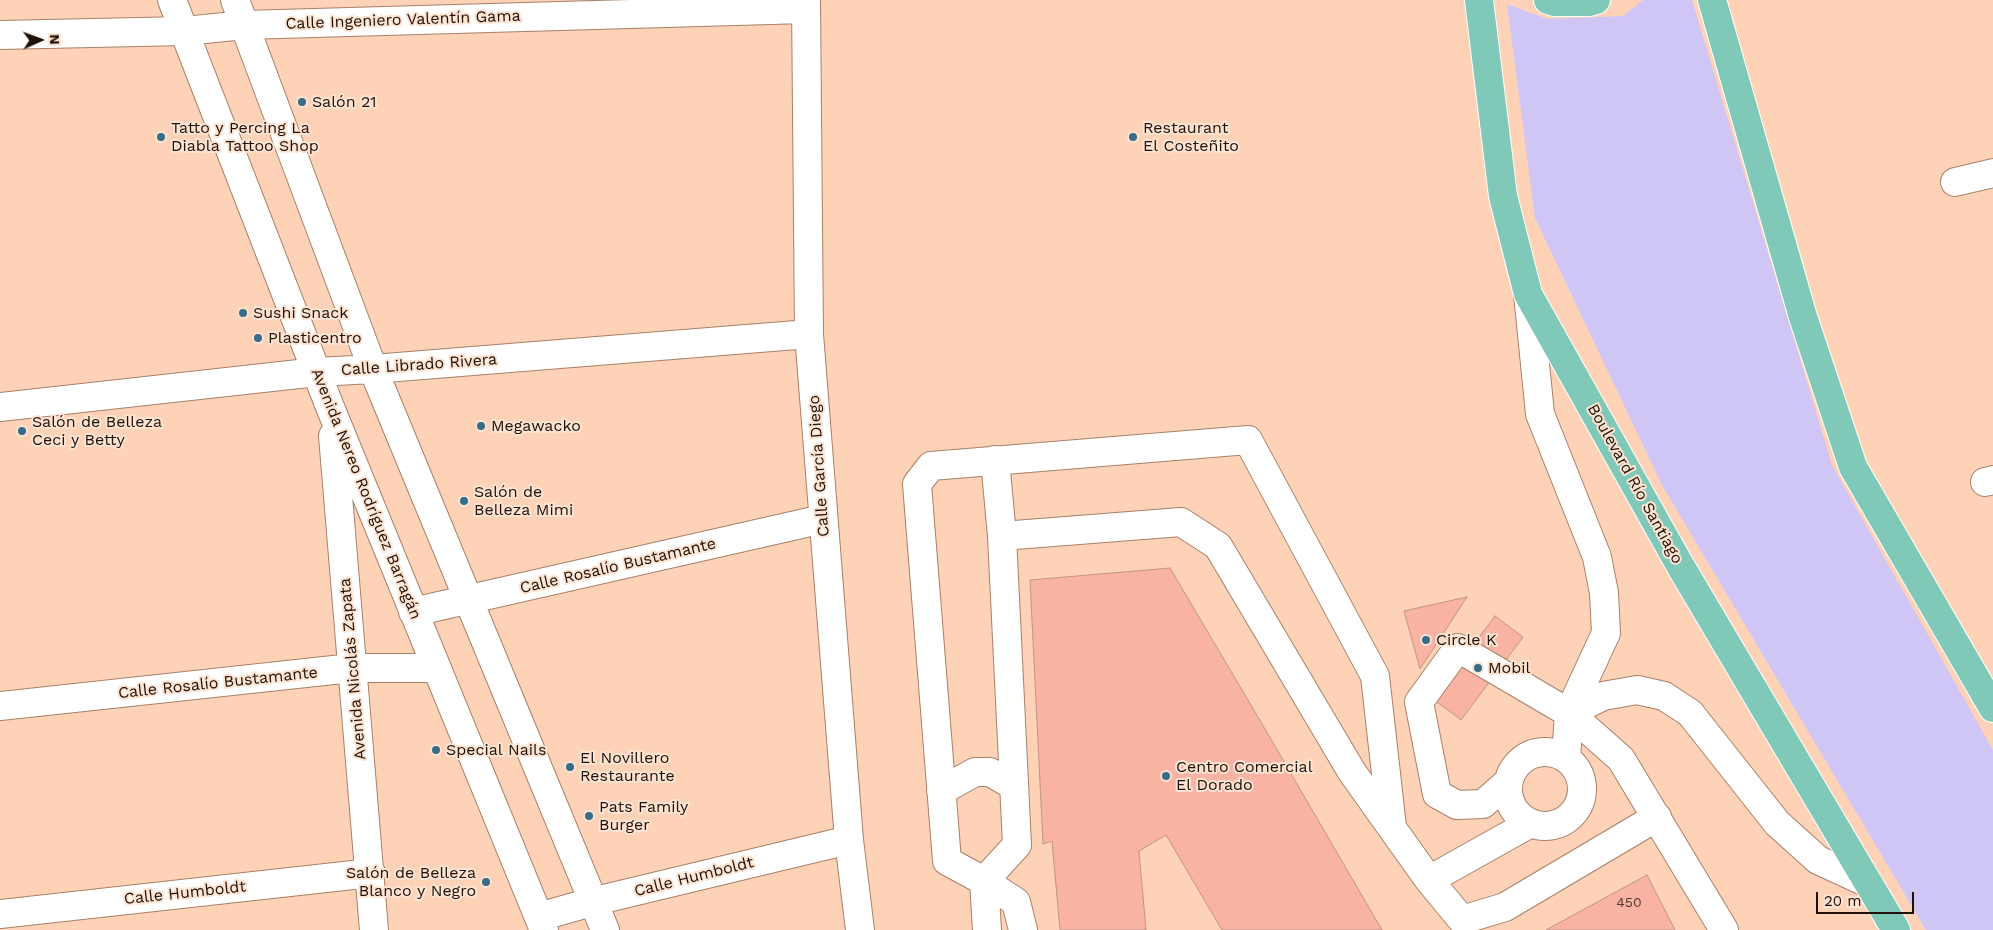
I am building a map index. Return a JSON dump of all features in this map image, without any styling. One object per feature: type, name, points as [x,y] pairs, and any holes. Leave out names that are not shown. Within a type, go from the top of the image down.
[{"type":"main road","name":"Boulevard Río Santiago","points":[[1479,0],[1502,196],[1528,294],[1681,567],[1896,930]]},
{"type":"main road","points":[[1548,0],[1554,2],[1589,2],[1596,0]]},
{"type":"main road","points":[[1712,0],[1803,317],[1853,467],[1993,708]]},
{"type":"street","name":"Avenida Nereo Rodríguez Barragán","points":[[172,0],[330,407],[541,924]]},
{"type":"street","name":"Calle Ingeniero Valentín Gama","points":[[0,35],[185,31],[239,12],[806,4]]},
{"type":"street","name":"Calle García Diego","points":[[806,4],[809,334],[849,840],[860,930]]},
{"type":"street","points":[[239,12],[373,369],[595,901],[605,930]]},
{"type":"street","points":[[1955,182],[1993,173]]},
{"type":"street","points":[[1528,294],[1540,414],[1597,557],[1604,593],[1606,633],[1569,713],[1566,758]]},
{"type":"street","name":"Calle Librado Rivera","points":[[0,407],[317,372],[809,334]]},
{"type":"street","name":"Avenida Nicolás Zapata","points":[[330,407],[371,873],[374,930]]},
{"type":"street","points":[[1023,930],[1016,902],[984,881],[947,861],[917,484],[931,466],[1248,440],[1375,676],[1392,827]]},
{"type":"street","points":[[987,930],[984,881],[1017,845],[1002,536],[995,460]]},
{"type":"street","name":"Calle Rosalío Bustamante","points":[[413,612],[823,519]]},
{"type":"street","points":[[1002,536],[1181,522],[1218,546],[1352,772],[1429,880],[1462,920],[1505,906],[1656,817]]},
{"type":"street","points":[[1508,782],[1483,804],[1457,805],[1437,794],[1419,702],[1458,648],[1569,713],[1621,758],[1724,930]]},
{"type":"street","name":"Calle Rosalío Bustamante","points":[[0,706],[352,668],[436,668]]},
{"type":"street","points":[[1569,713],[1603,696],[1637,690],[1664,696],[1690,713],[1777,823],[1791,836],[1818,860],[1868,883]]},
{"type":"street","points":[[1542,752],[1555,753],[1566,758],[1575,767],[1581,778],[1583,790],[1577,808],[1565,821],[1553,826],[1541,827],[1529,824],[1511,806],[1508,782],[1512,770],[1520,760],[1531,754],[1542,752]]},
{"type":"street","points":[[942,791],[975,772],[990,772],[1014,786]]},
{"type":"street","points":[[1429,880],[1529,824]]},
{"type":"street","name":"Calle Humboldt","points":[[541,924],[595,901],[849,840]]},
{"type":"street","name":"Calle Humboldt","points":[[0,914],[371,873]]},
{"type":"shaded area","points":[[1643,0],[1692,0],[1832,465],[1993,750],[1993,930],[1926,930],[1662,485],[1535,218],[1507,4],[1548,19],[1623,16]]},
{"type":"building","name":"Centro Comercial El Dorado","points":[[1170,568],[1382,930],[1222,930],[1166,835],[1139,851],[1146,930],[1060,930],[1052,841],[1043,844],[1030,580]]},
{"type":"building","name":"Circle K","points":[[1467,597],[1420,669],[1404,611]]},
{"type":"building","name":"Mobil","points":[[1495,616],[1523,637],[1461,720],[1433,699]]},
{"type":"building","points":[[1647,875],[1675,930],[1546,930]]},
{"type":"place","name":"Salón 21","points":[[302,102]]},
{"type":"place","name":"Tatto y Percing La Diabla Tattoo Shop","points":[[161,137]]},
{"type":"place","name":"Restaurant El Costeñito","points":[[1133,137]]},
{"type":"place","name":"Sushi Snack","points":[[243,313]]},
{"type":"place","name":"Plasticentro","points":[[258,338]]},
{"type":"place","name":"Megawacko","points":[[481,426]]},
{"type":"place","name":"Salón de Belleza Ceci y Betty","points":[[22,431]]},
{"type":"place","name":"Salón de Belleza Mimi","points":[[464,501]]},
{"type":"place","name":"Circle K","points":[[1426,640]]},
{"type":"place","name":"Mobil","points":[[1478,668]]},
{"type":"place","name":"Special Nails","points":[[436,750]]},
{"type":"place","name":"El Novillero Restaurante","points":[[570,767]]},
{"type":"place","name":"Centro Comercial El Dorado","points":[[1166,776]]},
{"type":"place","name":"Pats Family Burger","points":[[589,816]]},
{"type":"place","name":"Salón de Belleza Blanco y Negro","points":[[486,882]]}]
